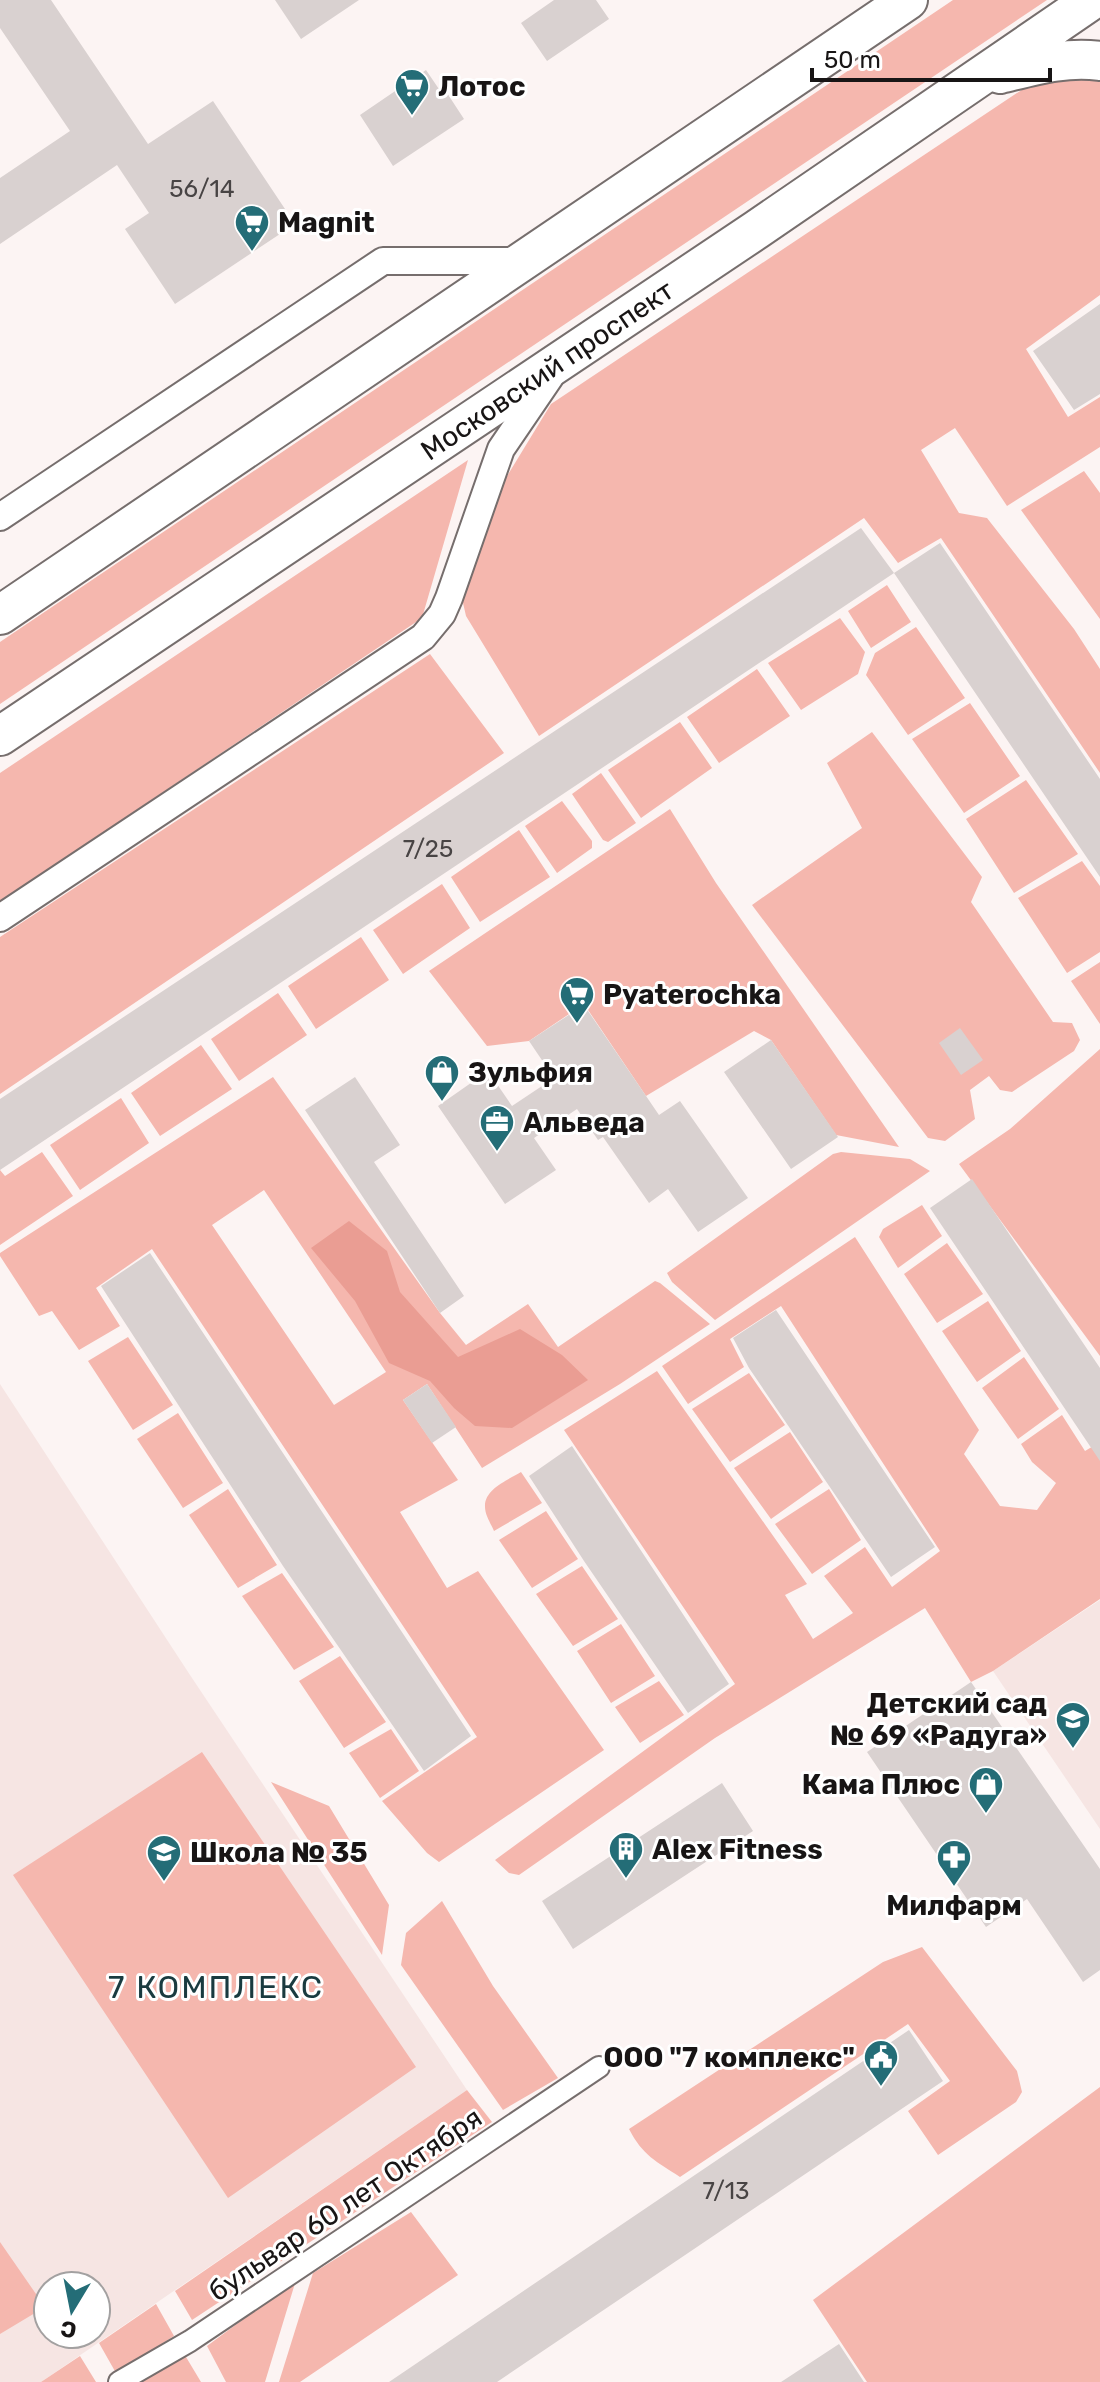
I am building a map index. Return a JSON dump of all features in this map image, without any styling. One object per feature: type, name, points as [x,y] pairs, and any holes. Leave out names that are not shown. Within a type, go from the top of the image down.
[{"type":"main road","points":[[0,615],[908,0]]},
{"type":"main road","name":"Московский проспект","points":[[0,736],[1092,0]]},
{"type":"main road","points":[[978,79],[1040,64],[1083,59],[1100,61]]},
{"type":"street","points":[[0,517],[383,261],[523,261]]},
{"type":"street","points":[[0,918],[423,637],[442,614],[449,598],[501,449],[564,358]]},
{"type":"street","name":"бульвар 60 лет Октября","points":[[119,2382],[190,2341],[599,2067]]},
{"type":"shaded area","points":[[953,0],[1047,0],[0,704],[0,642]]},
{"type":"shaded area","points":[[1100,73],[1100,295],[1026,349],[1068,417],[1100,397],[1100,447],[1007,506],[955,428],[921,450],[959,513],[987,518],[1074,629],[1100,669],[1100,773],[941,538],[898,563],[864,518],[539,736],[466,616],[461,594],[493,499],[551,404],[1035,81]]},
{"type":"shaded area","points":[[468,460],[422,618],[0,902],[0,773]]},
{"type":"shaded area","points":[[1084,471],[1100,493],[1100,619],[1021,510]]},
{"type":"shaded area","points":[[887,585],[911,622],[871,648],[848,611]]},
{"type":"shaded area","points":[[840,618],[865,652],[858,674],[801,710],[768,663]]},
{"type":"shaded area","points":[[916,627],[965,698],[908,735],[866,675],[875,653]]},
{"type":"shaded area","points":[[430,654],[504,753],[0,1094],[0,937]]},
{"type":"shaded area","points":[[757,669],[790,716],[719,763],[687,717]]},
{"type":"shaded area","points":[[970,703],[1020,776],[964,813],[912,739]]},
{"type":"shaded area","points":[[680,722],[712,768],[641,818],[608,770]]},
{"type":"shaded area","points":[[872,732],[982,877],[971,902],[1053,1022],[1072,1023],[1080,1040],[1074,1051],[1012,1092],[1000,1090],[989,1076],[970,1090],[975,1119],[945,1141],[928,1138],[752,905],[862,828],[827,763]]},
{"type":"shaded area","points":[[601,773],[636,823],[608,842],[603,840],[572,794]]},
{"type":"shaded area","points":[[1026,780],[1078,854],[1014,893],[966,819]]},
{"type":"shaded area","points":[[562,801],[592,841],[592,848],[557,873],[525,826]]},
{"type":"shaded area","points":[[670,809],[716,883],[899,1147],[836,1135],[771,1040],[754,1031],[646,1096],[584,1004],[529,1041],[487,1046],[429,971]]},
{"type":"shaded area","points":[[519,830],[550,877],[480,922],[451,877]]},
{"type":"shaded area","points":[[1082,861],[1100,886],[1100,952],[1067,973],[1018,898]]},
{"type":"shaded area","points":[[442,884],[470,928],[403,974],[373,930]]},
{"type":"shaded area","points":[[361,937],[389,980],[316,1029],[288,986]]},
{"type":"shaded area","points":[[1100,962],[1100,1024],[1071,981]]},
{"type":"shaded area","points":[[278,993],[307,1035],[239,1081],[211,1039]]},
{"type":"shaded area","points":[[201,1045],[232,1089],[160,1136],[131,1093]]},
{"type":"shaded area","points":[[1100,1049],[1100,1356],[959,1164],[1010,1129]]},
{"type":"shaded area","points":[[273,1077],[466,1345],[528,1304],[558,1347],[655,1281],[710,1324],[620,1384],[482,1468],[427,1384],[403,1400],[458,1480],[400,1512],[447,1588],[478,1571],[604,1750],[439,1862],[427,1853],[382,1801],[477,1737],[152,1249],[96,1288],[120,1326],[79,1350],[52,1311],[39,1316],[0,1253]],"holes":[[[264,1190],[386,1372],[334,1405],[212,1225]]]},
{"type":"shaded area","points":[[121,1098],[149,1143],[80,1190],[50,1145]]},
{"type":"shaded area","points":[[42,1152],[73,1196],[0,1245],[0,1170],[5,1176]]},
{"type":"shaded area","points":[[841,1152],[910,1159],[930,1171],[715,1320],[672,1282],[667,1273],[833,1154]]},
{"type":"shaded area","points":[[922,1205],[942,1236],[898,1268],[879,1237],[883,1229]]},
{"type":"shaded area","points":[[349,1221],[387,1251],[400,1292],[458,1357],[520,1329],[562,1355],[588,1380],[512,1428],[475,1426],[430,1381],[389,1363],[355,1301],[311,1248]]},
{"type":"shaded area","points":[[855,1237],[979,1430],[964,1454],[1000,1506],[1037,1510],[1056,1483],[1032,1462],[1021,1444],[1062,1415],[1085,1451],[1100,1442],[1100,1599],[993,1671],[971,1682],[925,1608],[715,1738],[519,1875],[509,1873],[495,1860],[735,1684],[564,1430],[657,1371],[807,1584],[785,1595],[813,1639],[853,1613],[824,1576],[865,1547],[892,1587],[940,1551],[781,1306],[730,1339],[744,1367],[688,1404],[662,1366]]},
{"type":"shaded area","points":[[947,1243],[983,1294],[937,1323],[904,1274]]},
{"type":"shaded area","points":[[988,1301],[1021,1351],[977,1382],[942,1331]]},
{"type":"shaded area","points":[[128,1337],[173,1405],[133,1430],[88,1361]]},
{"type":"shaded area","points":[[1024,1357],[1059,1409],[1018,1439],[982,1388]]},
{"type":"shaded area","points":[[749,1373],[785,1425],[730,1462],[692,1409]]},
{"type":"shaded area","name":"Школа № 35","points":[[0,1384],[467,2090],[112,2333],[112,2270],[32,2270],[32,2350],[88,2350],[41,2382],[0,2382]]},
{"type":"shaded area","points":[[178,1413],[223,1483],[183,1508],[137,1439]]},
{"type":"shaded area","points":[[790,1432],[823,1482],[771,1519],[734,1468]]},
{"type":"shaded area","points":[[521,1472],[542,1503],[494,1531],[485,1507],[488,1495]]},
{"type":"shaded area","points":[[228,1489],[277,1565],[238,1588],[189,1515]]},
{"type":"shaded area","points":[[829,1489],[861,1540],[812,1574],[775,1524]]},
{"type":"shaded area","points":[[546,1511],[578,1559],[532,1588],[499,1540]]},
{"type":"shaded area","points":[[582,1566],[618,1619],[573,1646],[536,1594]]},
{"type":"shaded area","points":[[282,1573],[334,1647],[294,1670],[242,1596]]},
{"type":"shaded area","name":"Детский сад № 69 «Радуга»","points":[[1100,1600],[1100,1829],[993,1671]]},
{"type":"shaded area","points":[[621,1624],[655,1676],[611,1703],[577,1651]]},
{"type":"shaded area","points":[[340,1656],[386,1722],[344,1748],[299,1681]]},
{"type":"shaded area","points":[[659,1681],[684,1715],[640,1743],[615,1707]]},
{"type":"shaded area","points":[[391,1729],[419,1771],[380,1798],[349,1753]]},
{"type":"shaded area","points":[[202,1752],[416,2067],[228,2198],[13,1875]]},
{"type":"shaded area","points":[[271,1782],[329,1806],[389,1905],[382,1955]]},
{"type":"shaded area","points":[[442,1901],[493,1986],[558,2078],[503,2110],[401,1965],[406,1933]]},
{"type":"shaded area","points":[[922,1947],[1017,2071],[1022,2092],[1016,2102],[938,2155],[908,2111],[950,2081],[908,2024],[680,2177],[651,2157],[634,2138],[629,2129],[883,1962]]},
{"type":"shaded area","points":[[1100,2087],[1100,2382],[867,2382],[813,2300]]},
{"type":"shaded area","points":[[467,2090],[492,2122],[192,2320],[175,2291]]},
{"type":"shaded area","points":[[411,2212],[458,2275],[300,2382],[279,2382],[313,2273]]},
{"type":"shaded area","points":[[0,2242],[32,2288],[32,2315],[0,2334]]},
{"type":"shaded area","points":[[296,2280],[265,2382],[226,2382],[207,2346]]},
{"type":"shaded area","points":[[156,2304],[174,2336],[116,2373],[103,2350],[112,2350],[112,2334]]},
{"type":"shaded area","points":[[183,2352],[201,2382],[133,2382]]},
{"type":"shaded area","points":[[80,2356],[96,2382],[41,2382]]},
{"type":"building","points":[[0,0],[51,0],[148,144],[213,101],[295,224],[175,304],[125,229],[149,213],[117,165],[0,244],[0,178],[70,131],[0,28]]},
{"type":"building","points":[[275,0],[359,0],[301,39]]},
{"type":"building","points":[[554,0],[596,0],[609,19],[547,61],[521,23]]},
{"type":"building","name":"Лотос","points":[[426,70],[443,95],[447,93],[464,119],[393,166],[360,115]]},
{"type":"building","points":[[1100,304],[1100,394],[1074,410],[1033,351]]},
{"type":"building","points":[[861,528],[894,573],[0,1170],[0,1099]]},
{"type":"building","points":[[940,543],[1100,779],[1100,877],[894,573]]},
{"type":"building","points":[[584,1005],[659,1115],[680,1101],[748,1198],[698,1232],[668,1189],[649,1203],[603,1137],[598,1140],[577,1109],[534,1138],[556,1170],[505,1204],[438,1106],[488,1071],[512,1106],[554,1078],[529,1041]]},
{"type":"building","points":[[960,1028],[983,1060],[961,1075],[939,1043]]},
{"type":"building","points":[[771,1040],[838,1137],[791,1169],[724,1072]]},
{"type":"building","points":[[355,1077],[400,1145],[374,1162],[464,1296],[440,1313],[305,1110]]},
{"type":"building","points":[[972,1179],[1100,1368],[1100,1461],[930,1208]]},
{"type":"building","points":[[150,1253],[471,1736],[424,1771],[283,1566],[101,1286]]},
{"type":"building","points":[[776,1310],[935,1547],[891,1577],[749,1368],[733,1338]]},
{"type":"building","points":[[427,1384],[456,1427],[432,1443],[403,1400]]},
{"type":"building","points":[[572,1446],[729,1684],[688,1713],[529,1476]]},
{"type":"building","name":"Кама Плюс","points":[[971,1682],[1100,1869],[1100,1970],[1083,1982],[1027,1899],[986,1927],[867,1752]]},
{"type":"building","name":"Alex Fitness","points":[[722,1783],[753,1831],[573,1949],[542,1901]]},
{"type":"building","points":[[909,2030],[943,2081],[497,2382],[389,2382]]},
{"type":"building","points":[[839,2344],[864,2382],[781,2382]]},
{"type":"place","name":"Лотос","points":[[412,117]]},
{"type":"place","name":"Magnit","points":[[252,253]]},
{"type":"place","name":"Pyaterochka","points":[[577,1025]]},
{"type":"place","name":"Зульфия","points":[[442,1103]]},
{"type":"place","name":"Альведа","points":[[497,1153]]},
{"type":"place","name":"Детский сад № 69 «Радуга»","points":[[1073,1750]]},
{"type":"place","name":"Кама Плюс","points":[[986,1815]]},
{"type":"place","name":"Alex Fitness","points":[[626,1880]]},
{"type":"place","name":"Школа № 35","points":[[164,1883]]},
{"type":"place","name":"Милфарм","points":[[954,1888]]},
{"type":"place","name":"ООО \"7 комплекс\"","points":[[881,2088]]},
{"type":"district","name":"7 КОМПЛЕКС","points":[[216,1987]]}]
